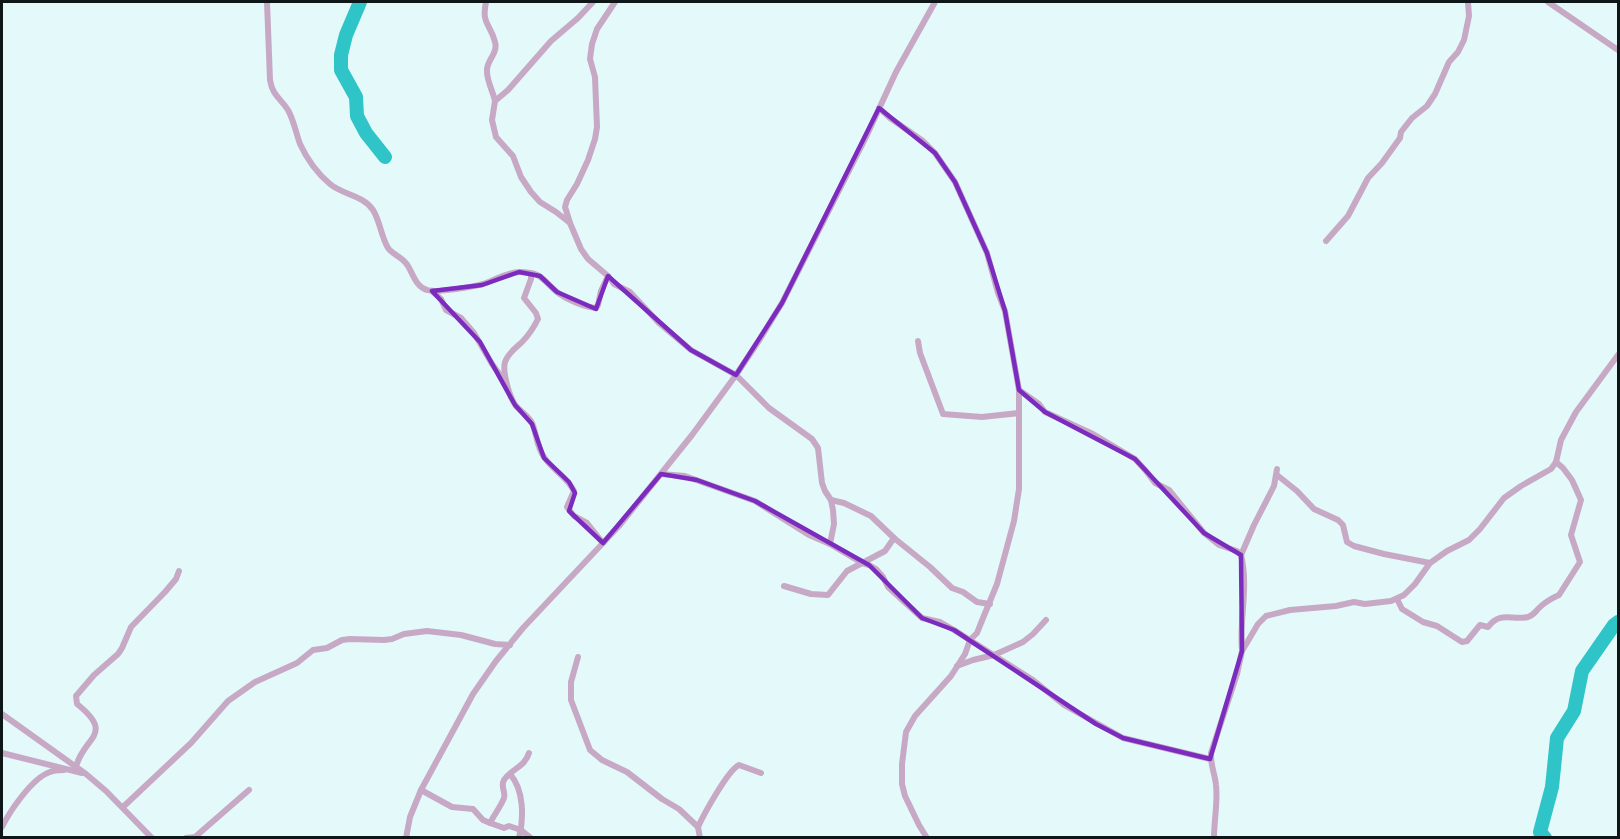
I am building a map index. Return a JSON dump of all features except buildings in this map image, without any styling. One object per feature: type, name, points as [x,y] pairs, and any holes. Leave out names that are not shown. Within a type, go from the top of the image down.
[{"type":"street","points":[[267,2],[272,89],[289,111],[301,146],[318,172],[331,185],[340,191],[361,198],[372,209],[388,248],[402,259],[419,285],[425,290],[482,285],[509,273],[531,273],[540,276],[557,292],[596,308],[608,276]]},
{"type":"street","points":[[486,2],[485,19],[496,48],[487,69],[495,101],[492,120],[496,137],[513,156],[521,177],[531,192],[540,202],[570,224]]},
{"type":"street","points":[[495,101],[508,90],[551,41],[578,18],[592,2]]},
{"type":"street","points":[[615,2],[597,29],[592,44],[590,59],[595,76],[597,127],[588,160],[565,207],[570,224],[584,254],[614,284],[630,292],[659,323],[691,350],[736,375],[761,400],[786,421],[805,433],[816,445],[822,483],[831,500],[834,524],[830,544]]},
{"type":"street","points":[[406,837],[410,817],[421,790],[473,694],[523,628],[619,526],[661,474],[736,375],[782,303],[911,42],[935,2]]},
{"type":"street","points":[[1326,241],[1348,216],[1368,178],[1400,138],[1401,132],[1428,106],[1449,62],[1458,52],[1464,40],[1469,16],[1468,2]]},
{"type":"street","points":[[1548,2],[1618,50]]},
{"type":"street","points":[[879,108],[923,141],[946,167],[955,182],[987,253],[1005,311],[1018,390],[1019,489],[1001,568],[990,604],[965,654],[951,675],[915,716],[906,732],[902,784],[915,819],[927,837]]},
{"type":"street","points":[[531,273],[524,298],[538,319],[523,341],[508,356],[504,369],[508,386],[515,405],[529,417],[536,442],[544,458],[569,482],[574,491],[567,507],[569,511],[587,524],[603,543]]},
{"type":"street","points":[[432,291],[441,299],[446,310],[461,318],[474,333],[508,386]]},
{"type":"street","points":[[918,341],[920,353],[943,414],[982,417],[1019,413]]},
{"type":"street","points":[[1214,837],[1216,788],[1215,773],[1210,759],[1242,651],[1258,624],[1266,616],[1290,610],[1397,599],[1410,589],[1430,563],[1469,540],[1504,498],[1547,472],[1556,462],[1561,441],[1576,412],[1618,355]]},
{"type":"street","points":[[1018,390],[1039,404],[1046,412],[1093,434],[1135,459],[1155,483],[1169,490],[1204,533],[1218,545],[1237,551],[1241,555]]},
{"type":"street","points":[[1397,599],[1402,609],[1423,622],[1437,626],[1462,642],[1467,641],[1480,625],[1488,627],[1503,616],[1524,618],[1530,616],[1552,597],[1559,595],[1580,562],[1571,535],[1581,501],[1572,480],[1556,462]]},
{"type":"street","points":[[1242,651],[1240,634],[1245,605],[1241,555],[1274,486],[1277,472],[1314,509],[1338,520],[1343,525],[1347,542],[1384,554],[1430,563]]},
{"type":"street","points":[[661,474],[685,476],[754,501],[802,531],[876,569],[883,576],[888,588],[922,618],[939,622],[970,640],[1032,680],[1064,705],[1123,738],[1210,759]]},
{"type":"street","points":[[831,500],[844,503],[871,516],[951,588],[963,592],[977,602],[990,604]]},
{"type":"street","points":[[784,586],[811,594],[828,595],[847,571],[885,551],[894,538]]},
{"type":"street","points":[[76,767],[82,752],[94,736],[95,726],[93,718],[77,704],[76,696],[94,675],[118,654],[131,627],[165,592],[176,579],[179,571]]},
{"type":"street","points":[[957,666],[994,655],[1023,642],[1047,620]]},
{"type":"street","points":[[123,807],[191,742],[228,701],[255,682],[297,663],[313,650],[327,648],[342,640],[384,640],[426,631],[461,635],[495,644],[510,645]]},
{"type":"street","points":[[578,657],[571,682],[571,700],[590,750],[602,760],[627,772],[679,809],[698,827],[700,837]]},
{"type":"street","points":[[2,714],[86,774],[152,837]]},
{"type":"street","points":[[2,753],[86,774]]},
{"type":"street","points":[[490,823],[504,799],[503,782],[510,774],[524,765],[529,753]]},
{"type":"street","points":[[698,827],[735,766],[739,765],[761,773]]},
{"type":"street","points":[[3,822],[35,782],[49,772],[64,770]]},
{"type":"street","points":[[510,774],[515,779],[522,805],[520,834]]},
{"type":"street","points":[[186,837],[195,837],[249,790]]},
{"type":"street","points":[[421,790],[452,807],[473,809],[483,820],[504,828],[509,826],[520,834],[531,837]]},
{"type":"highlighted area","points":[[879,108],[935,153],[955,182],[987,253],[1005,311],[1019,390],[1045,412],[1135,459],[1204,533],[1241,555],[1242,651],[1210,759],[1123,738],[1096,724],[954,630],[922,618],[869,565],[755,501],[697,480],[661,474],[603,543],[569,511],[575,493],[569,482],[544,458],[532,424],[515,405],[480,342],[432,291],[482,285],[519,272],[540,276],[557,292],[596,309],[608,276],[691,350],[736,375],[782,303]]},
{"type":"waterway","points":[[360,2],[346,35],[341,55],[341,70],[356,97],[357,116],[366,133],[385,157]]},
{"type":"waterway","points":[[1545,838],[1540,832],[1552,787],[1557,738],[1574,711],[1582,671],[1618,622]]}]
